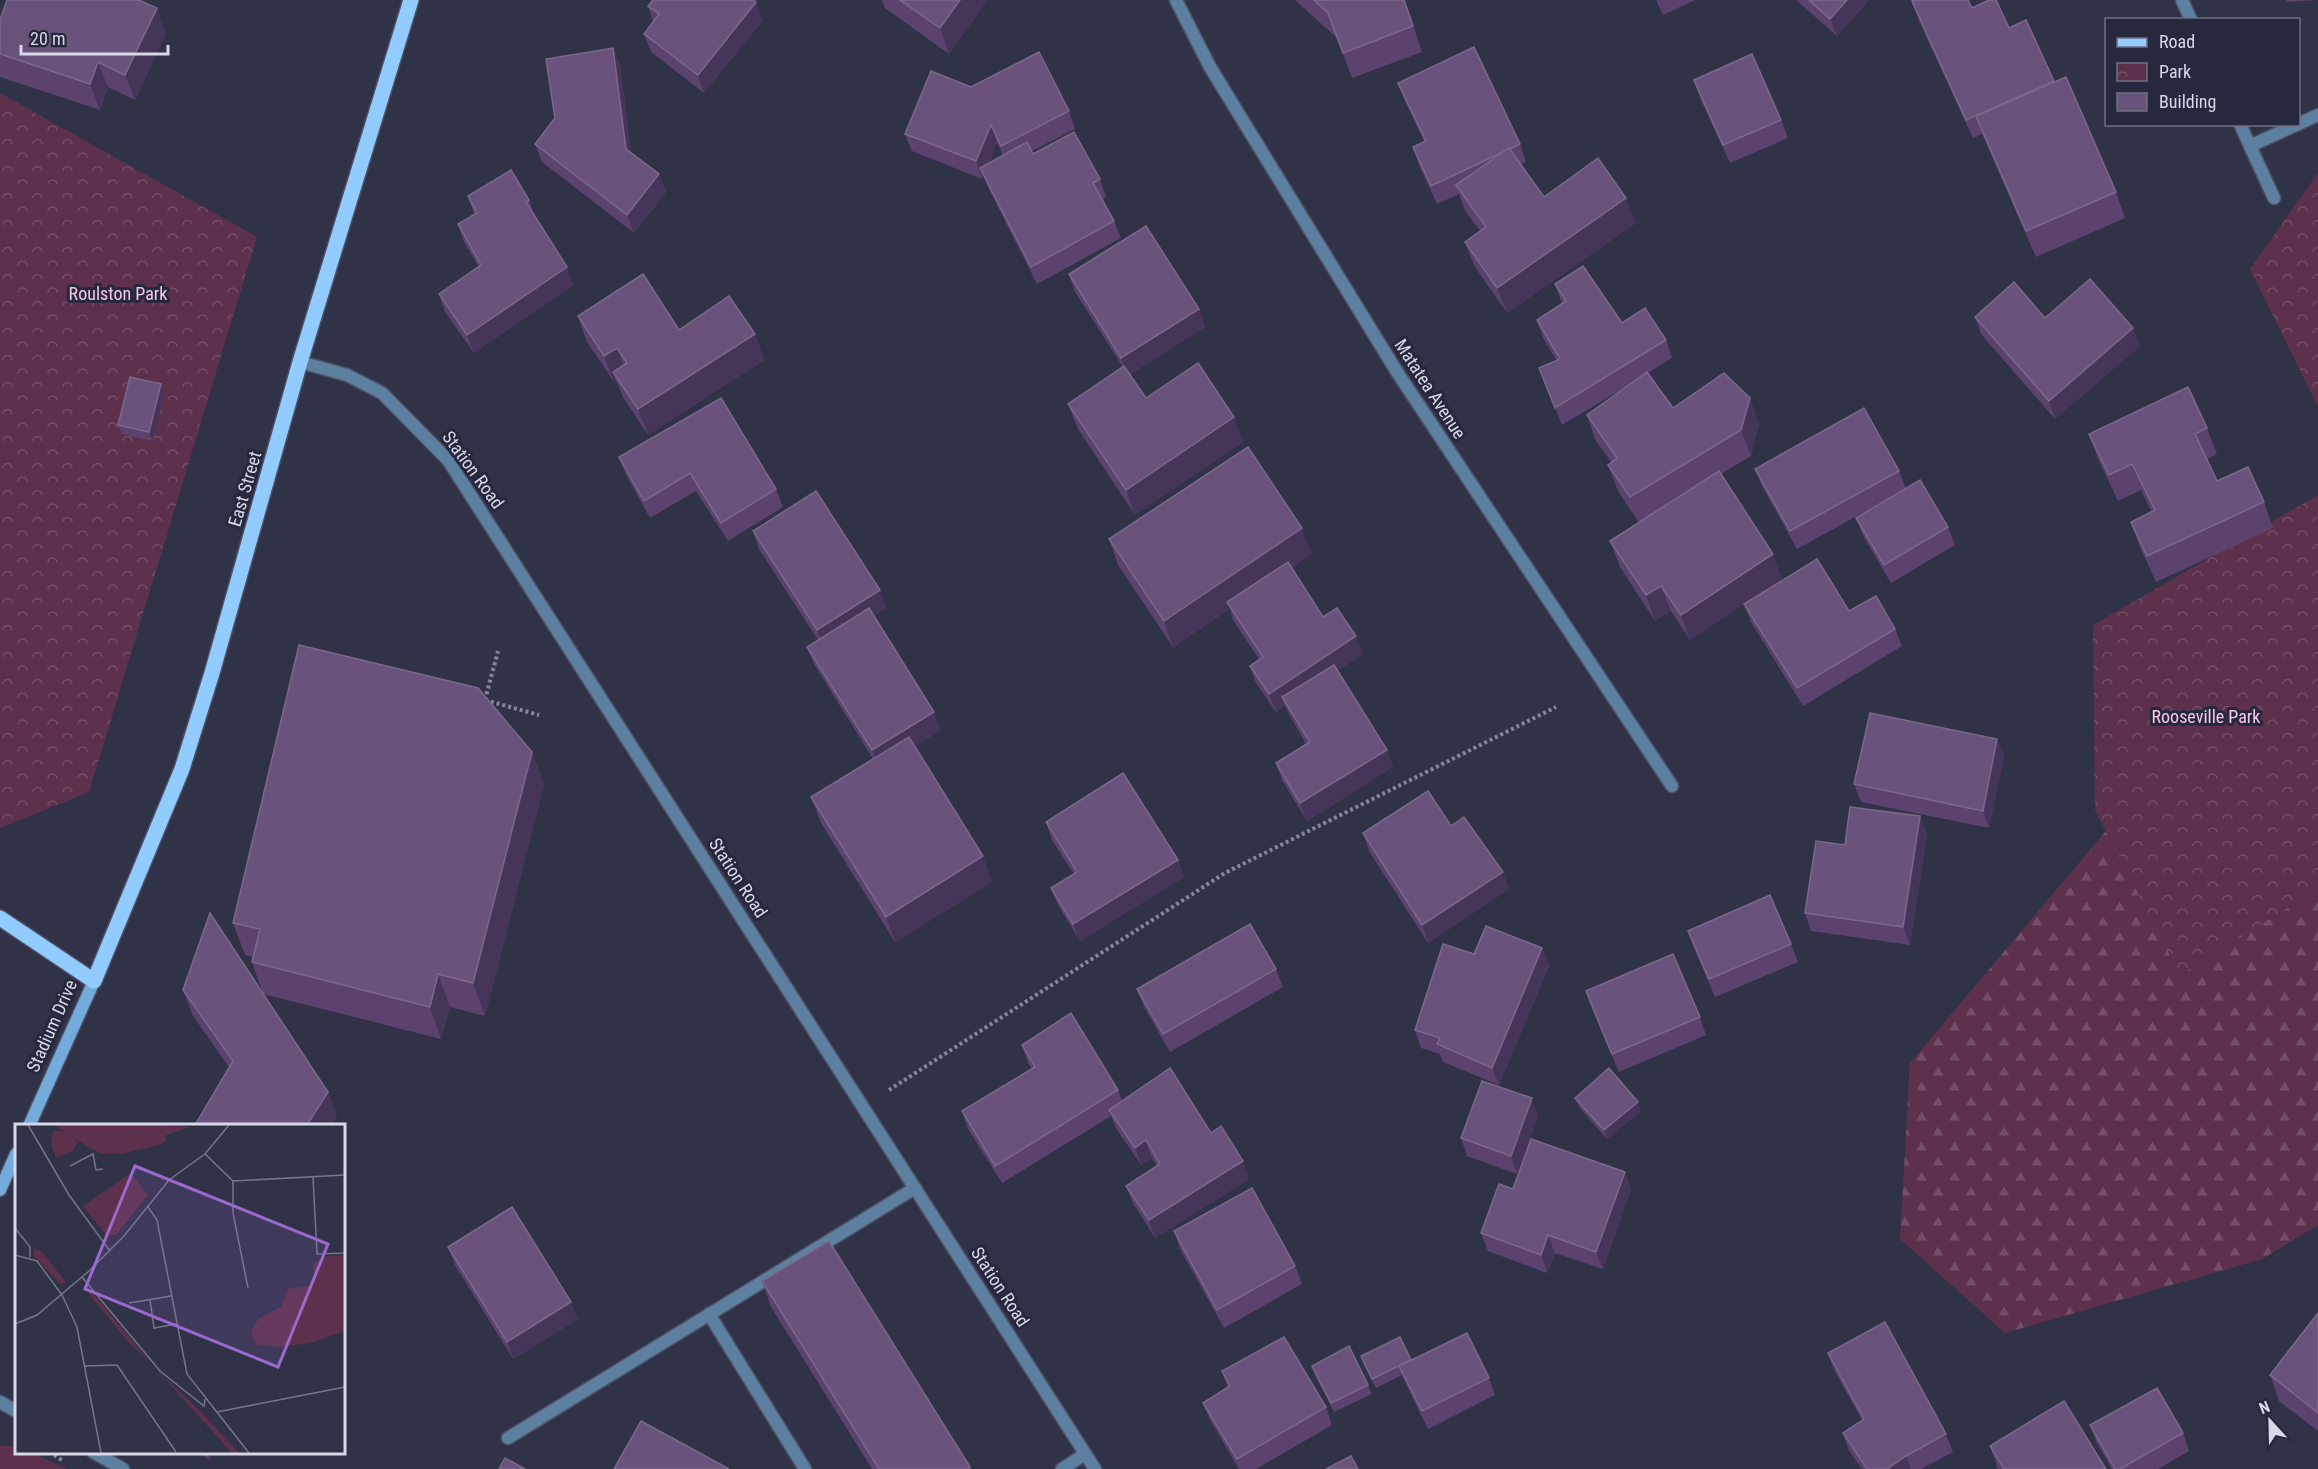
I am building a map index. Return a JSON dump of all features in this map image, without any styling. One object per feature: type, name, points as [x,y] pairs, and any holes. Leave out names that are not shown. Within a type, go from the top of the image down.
[{"type":"main road","name":"East Street","points":[[94,981],[182,769],[212,673],[300,362],[411,0]]},
{"type":"main road","name":"Stadium Drive","points":[[0,918],[94,981],[29,1124]]},
{"type":"main road","points":[[0,1190],[15,1156]]},
{"type":"street","name":"Matatea Avenue","points":[[1176,0],[1210,67],[1397,372],[1672,786]]},
{"type":"street","points":[[2182,0],[2190,18]]},
{"type":"street","points":[[2300,123],[2318,116]]},
{"type":"street","points":[[2241,126],[2274,198]]},
{"type":"street","points":[[2250,146],[2294,126]]},
{"type":"street","name":"Station Road","points":[[300,362],[347,375],[382,393],[448,460],[1095,1469]]},
{"type":"street","points":[[508,1438],[915,1188]]},
{"type":"street","points":[[709,1314],[805,1469]]},
{"type":"street","points":[[0,1402],[15,1410]]},
{"type":"street","points":[[97,1454],[123,1469]]},
{"type":"street","points":[[1062,1469],[1086,1454]]},
{"type":"path","points":[[483,710],[498,651]]},
{"type":"path","points":[[485,700],[539,715]]},
{"type":"path","points":[[863,1106],[1225,873],[1556,706]]},
{"type":"green space","name":"Roulston Park","points":[[0,93],[257,237],[89,792],[0,828]]},
{"type":"green space","points":[[2318,173],[2318,407],[2250,269]]},
{"type":"green space","name":"Rooseville Park","points":[[2318,495],[2318,889],[2180,975],[2095,810],[2093,625]]},
{"type":"green space","points":[[2318,580],[2318,1225],[2262,1259],[2005,1333],[1900,1239],[1910,1063]]},
{"type":"green space","points":[[0,1446],[15,1446],[15,1454],[35,1454],[67,1469],[0,1469]]},
{"type":"building","points":[[7,0],[139,0],[157,8],[125,75],[98,62],[90,84],[0,54],[0,20]]},
{"type":"building","points":[[653,0],[754,0],[756,2],[698,75],[644,34],[659,14],[648,6]]},
{"type":"building","points":[[900,0],[960,0],[940,28]]},
{"type":"building","points":[[1314,0],[1404,0],[1413,26],[1343,53],[1328,13]]},
{"type":"building","points":[[1809,0],[1847,0],[1830,19]]},
{"type":"building","points":[[1968,0],[1972,8],[1989,0],[1996,0],[2009,28],[2026,20],[2054,81],[1966,120],[1912,1]]},
{"type":"building","points":[[1474,47],[1520,144],[1431,186],[1413,147],[1426,141],[1398,83]]},
{"type":"building","points":[[613,48],[626,149],[659,174],[627,215],[535,144],[555,118],[546,59]]},
{"type":"building","points":[[1039,52],[1069,111],[1001,146],[991,125],[976,161],[905,134],[931,71],[971,87]]},
{"type":"building","points":[[1752,54],[1781,120],[1723,145],[1694,80]]},
{"type":"building","points":[[2066,77],[2116,192],[2026,231],[1976,116]]},
{"type":"building","points":[[1074,132],[1100,179],[1093,183],[1114,221],[1031,267],[980,168],[1027,142],[1033,154]]},
{"type":"building","points":[[1509,148],[1544,197],[1598,158],[1626,198],[1497,288],[1465,242],[1486,227],[1456,185]]},
{"type":"building","points":[[511,170],[529,200],[526,202],[567,267],[467,335],[439,294],[481,265],[458,224],[477,213],[468,196]]},
{"type":"building","points":[[1146,226],[1199,309],[1121,358],[1069,274]]},
{"type":"building","points":[[1583,266],[1622,323],[1645,308],[1666,340],[1555,408],[1539,368],[1560,359],[1537,320],[1566,301],[1555,284]]},
{"type":"building","points":[[643,274],[679,330],[729,296],[755,334],[638,409],[613,372],[627,363],[617,348],[604,356],[578,316]]},
{"type":"building","points":[[2090,279],[2133,328],[2049,401],[1975,317],[2014,282],[2045,318]]},
{"type":"building","points":[[1198,363],[1234,417],[1126,490],[1068,404],[1124,366],[1146,398]]},
{"type":"building","points":[[1647,372],[1673,408],[1724,373],[1750,398],[1741,430],[1630,497],[1608,465],[1617,458],[1587,415]]},
{"type":"building","points":[[130,377],[161,384],[149,432],[118,425]]},
{"type":"building","points":[[2188,387],[2207,428],[2195,434],[2217,481],[2248,467],[2264,502],[2147,556],[2131,522],[2155,510],[2132,464],[2109,475],[2089,434]]},
{"type":"building","points":[[721,398],[776,489],[721,523],[690,473],[644,501],[619,457]]},
{"type":"building","points":[[1864,408],[1899,471],[1790,531],[1755,469]]},
{"type":"building","points":[[1248,447],[1302,528],[1164,621],[1109,539]]},
{"type":"building","points":[[1719,471],[1773,554],[1681,615],[1661,586],[1646,595],[1610,541]]},
{"type":"building","points":[[1920,480],[1948,527],[1884,565],[1856,518]]},
{"type":"building","points":[[816,491],[880,590],[817,630],[753,531]]},
{"type":"building","points":[[1817,559],[1849,611],[1876,596],[1895,629],[1797,688],[1744,604]]},
{"type":"building","points":[[1288,562],[1323,617],[1337,608],[1356,636],[1269,694],[1250,666],[1263,657],[1227,602]]},
{"type":"building","points":[[869,608],[934,712],[872,750],[807,647]]},
{"type":"building","points":[[299,645],[478,688],[532,752],[473,983],[438,974],[430,1007],[252,962],[260,929],[233,923]]},
{"type":"building","points":[[1334,665],[1387,750],[1300,803],[1276,763],[1310,742],[1282,697]]},
{"type":"building","points":[[1870,713],[1997,739],[1983,811],[1854,784]]},
{"type":"building","points":[[909,737],[983,856],[886,917],[811,797]]},
{"type":"building","points":[[1123,773],[1178,860],[1073,924],[1051,888],[1077,872],[1046,822]]},
{"type":"building","points":[[1428,791],[1451,826],[1464,817],[1503,872],[1422,925],[1363,833]]},
{"type":"building","points":[[1850,807],[1920,816],[1903,927],[1805,913],[1816,841],[1845,845]]},
{"type":"building","points":[[1770,895],[1791,944],[1709,979],[1688,931]]},
{"type":"building","points":[[210,913],[328,1092],[308,1124],[196,1124],[233,1061],[183,990]]},
{"type":"building","points":[[1250,924],[1276,969],[1163,1034],[1137,989]]},
{"type":"building","points":[[1486,926],[1542,948],[1492,1068],[1437,1044],[1440,1038],[1415,1030],[1443,944],[1474,954]]},
{"type":"building","points":[[1673,954],[1700,1017],[1612,1054],[1586,991]]},
{"type":"building","points":[[1071,1013],[1118,1090],[995,1166],[962,1111],[1035,1067],[1022,1045]]},
{"type":"building","points":[[1170,1068],[1211,1133],[1221,1126],[1243,1161],[1149,1220],[1126,1186],[1160,1164],[1146,1140],[1135,1148],[1109,1110]]},
{"type":"building","points":[[1609,1068],[1638,1102],[1604,1130],[1575,1098]]},
{"type":"building","points":[[1482,1081],[1532,1098],[1511,1156],[1461,1138]]},
{"type":"building","points":[[1531,1139],[1625,1172],[1596,1252],[1548,1235],[1541,1255],[1481,1233],[1499,1184],[1513,1189]]},
{"type":"building","points":[[1252,1188],[1295,1266],[1217,1310],[1174,1231]]},
{"type":"building","points":[[512,1207],[571,1302],[507,1342],[448,1247]]},
{"type":"building","points":[[829,1241],[970,1467],[968,1469],[879,1469],[762,1281]]},
{"type":"building","points":[[2318,1313],[2318,1413],[2270,1375]]},
{"type":"building","points":[[1885,1322],[1946,1434],[1887,1469],[1867,1469],[1843,1433],[1864,1419],[1828,1353]]},
{"type":"building","points":[[1467,1333],[1489,1378],[1422,1411],[1399,1366]]},
{"type":"building","points":[[1284,1337],[1326,1407],[1237,1459],[1203,1403],[1230,1386],[1222,1371]]},
{"type":"building","points":[[1400,1337],[1411,1360],[1372,1379],[1361,1356]]},
{"type":"building","points":[[1349,1346],[1368,1385],[1331,1403],[1312,1366]]},
{"type":"building","points":[[2157,1388],[2183,1433],[2120,1469],[2115,1469],[2090,1425]]},
{"type":"building","points":[[2064,1401],[2106,1469],[2004,1469],[1990,1446]]},
{"type":"building","points":[[641,1421],[729,1469],[614,1469]]},
{"type":"building","points":[[1351,1456],[1358,1469],[1326,1469]]},
{"type":"building","points":[[505,1458],[525,1469],[499,1469]]}]
